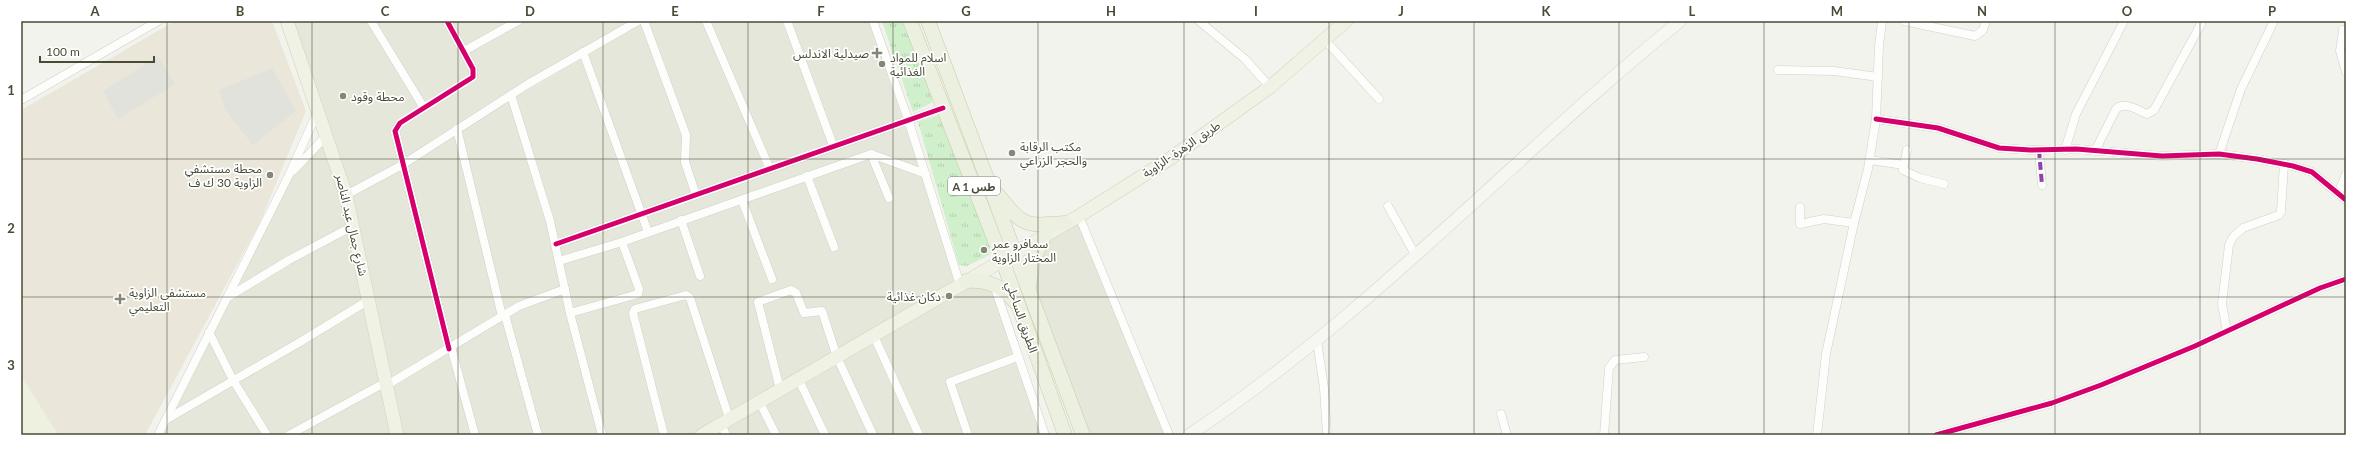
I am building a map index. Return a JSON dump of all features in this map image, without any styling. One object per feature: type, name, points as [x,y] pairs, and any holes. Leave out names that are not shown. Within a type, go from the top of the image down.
[{"type":"highway","name":"الطريق الساحلي","points":[[910,21],[1002,259],[1065,435]]},
{"type":"highway","name":"الطريق الساحلي","points":[[932,25],[1083,435]]},
{"type":"highway","points":[[990,185],[1022,222],[1036,226],[1065,223]]},
{"type":"highway","points":[[1029,289],[1033,260],[1046,234]]},
{"type":"highway","points":[[963,283],[980,281],[994,284],[1008,293],[1018,306]]},
{"type":"main road","name":"شارع جمال عبد الناصر","points":[[287,21],[319,110],[346,195],[396,435]]},
{"type":"main road","name":"طريق الزهرة -الزاوية","points":[[702,435],[726,426],[759,401],[837,357],[873,334],[1002,259],[1079,216],[1185,148],[1270,87],[1346,21]]},
{"type":"main road","points":[[1189,435],[1230,408],[1317,341],[1416,256],[1618,74],[1680,21]]},
{"type":"street","points":[[21,100],[158,21]]},
{"type":"street","points":[[371,21],[424,108]]},
{"type":"street","points":[[447,21],[474,72],[473,78],[424,108],[396,128],[402,165],[474,435]]},
{"type":"street","points":[[464,51],[518,21]]},
{"type":"street","points":[[346,195],[402,165],[511,95],[638,21],[686,135],[685,162],[696,195]]},
{"type":"street","points":[[706,21],[770,168]]},
{"type":"street","points":[[787,21],[833,145]]},
{"type":"street","points":[[873,21],[908,119],[963,283]]},
{"type":"street","points":[[1199,21],[1245,60],[1270,87]]},
{"type":"street","points":[[1817,435],[1826,354],[1854,223],[1870,160],[1876,119],[1879,46],[1882,21]]},
{"type":"street","points":[[1904,21],[1975,36],[1982,30],[1986,21]]},
{"type":"street","points":[[2095,151],[2116,109],[2119,106],[2127,105],[2147,114],[2154,110],[2201,24],[2201,21]]},
{"type":"street","points":[[2219,154],[2240,89],[2274,21]]},
{"type":"street","points":[[2065,150],[2076,114],[2123,23]]},
{"type":"street","points":[[2343,30],[2340,51],[2346,72]]},
{"type":"street","points":[[1325,40],[1379,99]]},
{"type":"street","points":[[583,52],[648,232]]},
{"type":"street","points":[[1778,70],[1834,71],[1878,77]]},
{"type":"street","points":[[511,95],[556,244],[570,313],[602,435]]},
{"type":"street","points":[[556,244],[833,145],[943,108]]},
{"type":"street","points":[[158,435],[289,175],[319,110]]},
{"type":"street","points":[[1876,119],[1938,128],[2000,148],[2095,151],[2162,156],[2219,154],[2284,164],[2312,172],[2339,192],[2346,200]]},
{"type":"street","points":[[457,129],[504,316],[538,435]]},
{"type":"street","points":[[289,175],[327,135]]},
{"type":"street","points":[[1870,160],[1904,165],[1907,150],[1903,170],[1920,178],[1944,184]]},
{"type":"street","points":[[2039,150],[2042,185]]},
{"type":"street","points":[[559,261],[622,242],[871,154],[926,174]]},
{"type":"street","points":[[871,154],[889,198]]},
{"type":"street","points":[[2227,331],[2222,304],[2229,245],[2233,236],[2243,228],[2279,215],[2281,212],[2284,164]]},
{"type":"street","points":[[2339,192],[2346,174]]},
{"type":"street","points":[[807,176],[834,247]]},
{"type":"street","points":[[742,200],[772,279]]},
{"type":"street","points":[[1388,206],[1416,256]]},
{"type":"street","points":[[1800,207],[1800,224],[1824,219],[1854,223]]},
{"type":"street","points":[[1079,216],[1169,435]]},
{"type":"street","points":[[681,220],[700,276]]},
{"type":"street","points":[[227,297],[289,260],[353,226]]},
{"type":"street","points":[[570,313],[638,294],[639,289],[622,242]]},
{"type":"street","points":[[1936,435],[2052,403],[2101,386],[2227,331],[2320,288],[2346,280]]},
{"type":"street","points":[[994,284],[1042,434]]},
{"type":"street","points":[[289,435],[450,348],[532,300],[565,289]]},
{"type":"street","points":[[780,389],[758,300],[792,290],[796,293],[804,313],[822,310],[837,357],[873,435]]},
{"type":"street","points":[[664,435],[633,313],[635,309],[686,295],[690,298],[726,426]]},
{"type":"street","points":[[166,419],[300,342],[369,300]]},
{"type":"street","points":[[209,332],[233,380],[267,435]]},
{"type":"street","points":[[873,334],[919,435]]},
{"type":"street","points":[[1317,341],[1324,388],[1327,435]]},
{"type":"street","points":[[968,435],[950,382],[1017,357]]},
{"type":"street","points":[[1604,435],[1609,368],[1615,360],[1644,357]]},
{"type":"street","points":[[798,378],[824,435]]},
{"type":"street","points":[[759,401],[776,435]]},
{"type":"street","points":[[1501,414],[1507,435]]},
{"type":"shaded area","name":"مستشفى الزاوية التعليمي","points":[[175,21],[272,21],[306,111],[260,222],[145,435],[58,435],[21,376],[21,110]]},
{"type":"shaded area","points":[[287,21],[634,21],[347,193],[394,435],[162,435],[289,181],[327,137]]},
{"type":"shaded area","points":[[647,21],[869,21],[960,285],[694,435],[398,435],[347,195]]},
{"type":"shaded area","points":[[158,56],[175,84],[118,119],[103,91]]},
{"type":"shaded area","points":[[272,68],[296,111],[253,145],[225,110],[219,90]]},
{"type":"shaded area","points":[[1078,218],[1169,435],[1085,435],[1030,287],[1042,244]]},
{"type":"shaded area","points":[[966,282],[993,286],[1046,435],[704,435]]},
{"type":"shaded area","points":[[21,376],[58,435],[21,435]]},
{"type":"green space","points":[[882,21],[905,21],[933,98],[931,103],[913,112]]},
{"type":"green space","points":[[936,116],[941,116],[991,247],[989,255],[967,266],[959,265],[918,122]]},
{"type":"marked path","points":[[2039,150],[2042,185]]},
{"type":"cycle path","points":[[447,21],[473,69],[473,77],[400,123],[395,131],[449,349]]},
{"type":"cycle path","points":[[556,244],[943,108]]},
{"type":"cycle path","points":[[1876,119],[1938,128],[1999,148],[2030,150],[2076,149],[2162,156],[2219,154],[2257,159],[2293,166],[2312,172],[2346,200]]},
{"type":"cycle path","points":[[1936,435],[2052,403],[2101,385],[2195,346],[2320,288],[2346,279]]},
{"type":"place","name":"صيدلية الاندلس","points":[[877,53]]},
{"type":"place","name":"اسلام للمواد الغذائية","points":[[882,64]]},
{"type":"place","name":"محطة وقود","points":[[343,96]]},
{"type":"place","name":"مكتب الرقابة والحجر الزراعي","points":[[1012,153]]},
{"type":"place","name":"محطة مستشفي الزاوية 30 ك ف","points":[[270,175]]},
{"type":"place","name":"سمافرو عمر المختار الزاوية","points":[[984,250]]},
{"type":"place","name":"دكان غذائية","points":[[949,296]]},
{"type":"place","name":"مستشفى الزاوية التعليمي","points":[[120,299]]}]
